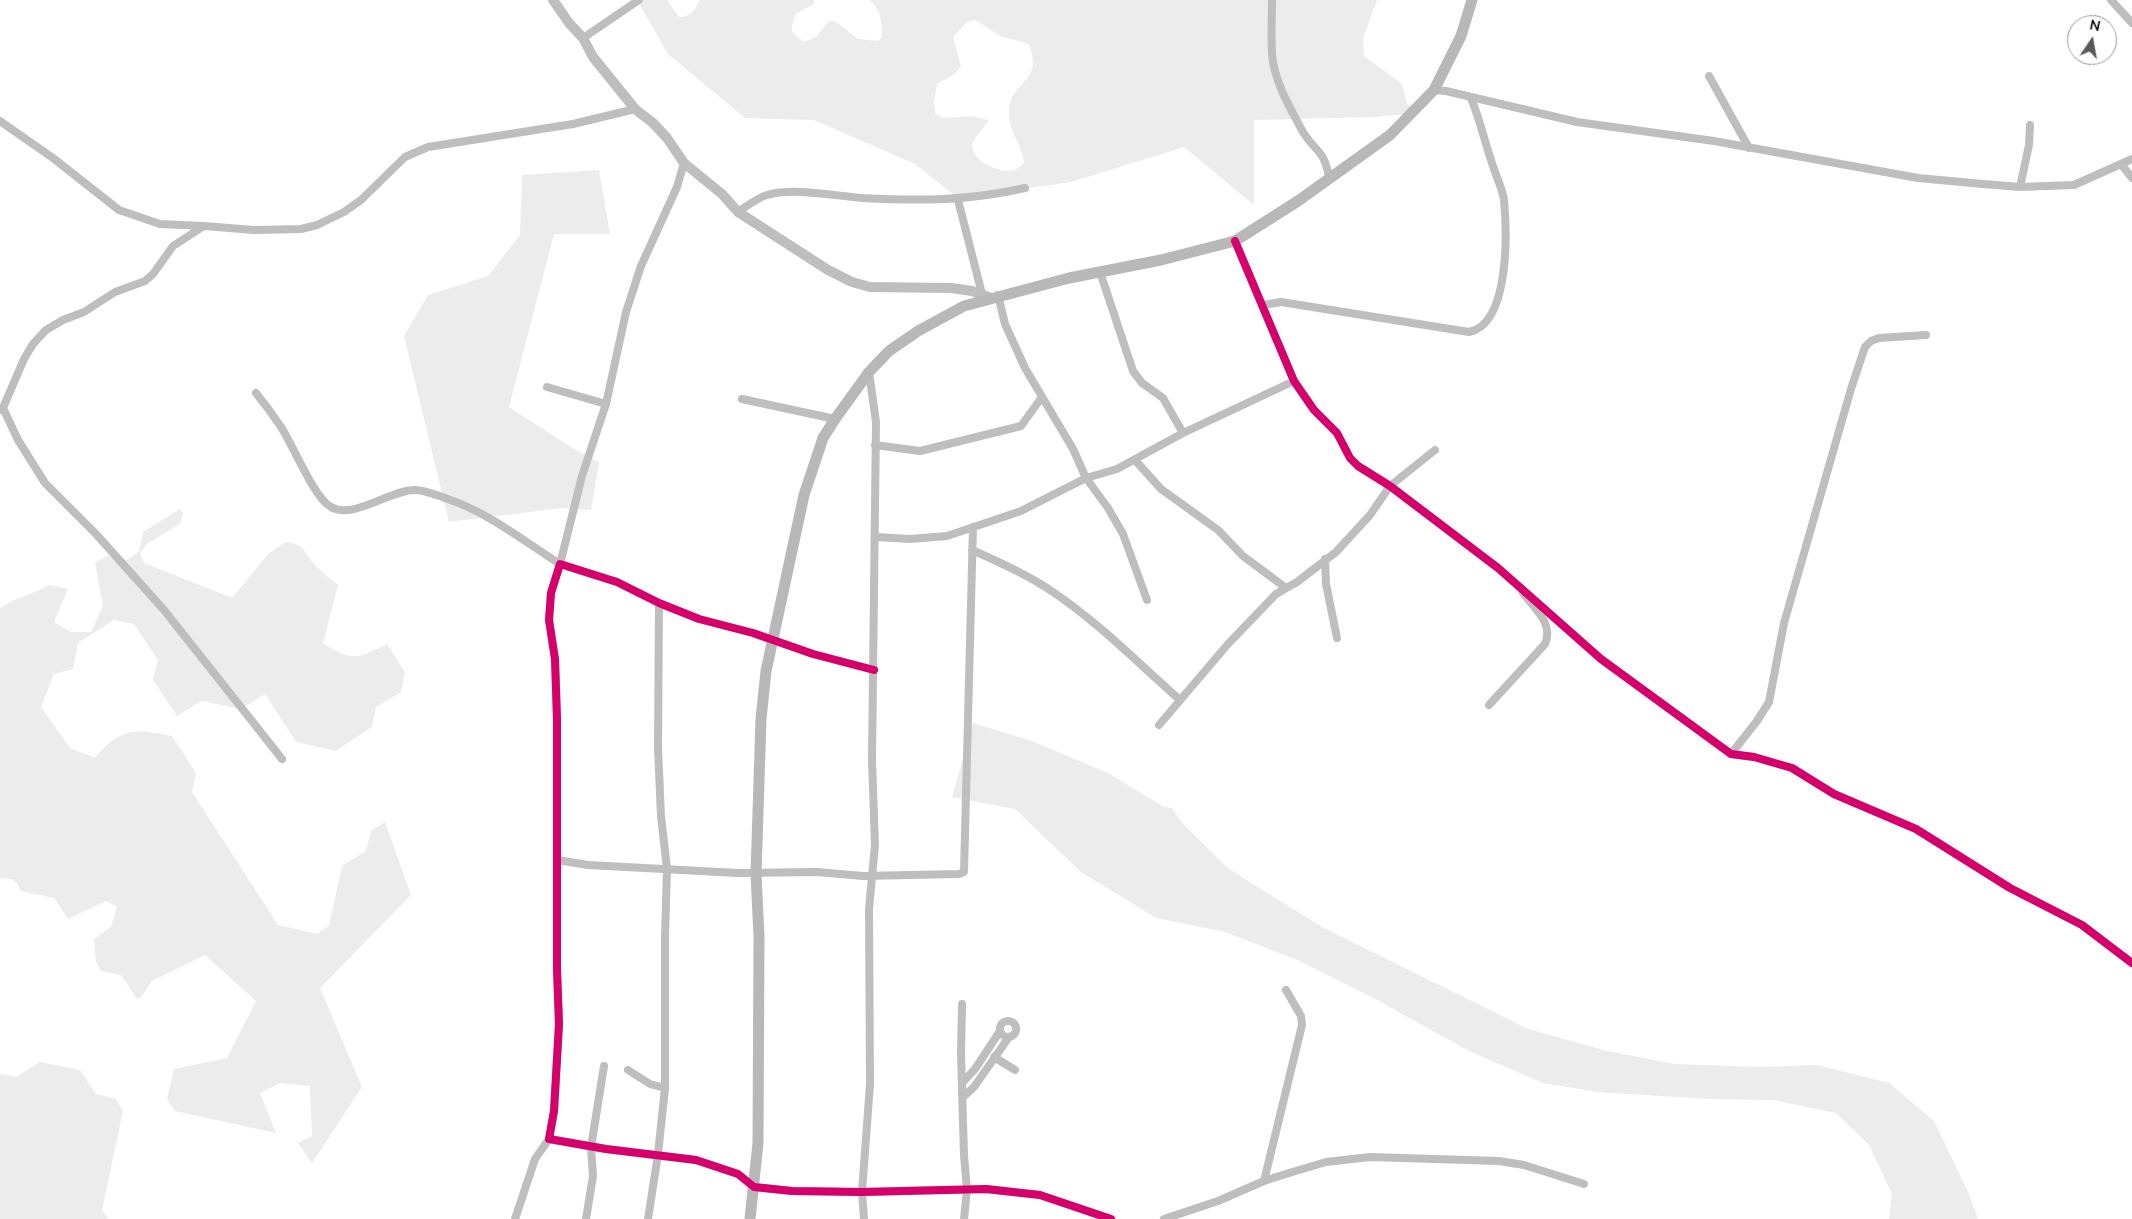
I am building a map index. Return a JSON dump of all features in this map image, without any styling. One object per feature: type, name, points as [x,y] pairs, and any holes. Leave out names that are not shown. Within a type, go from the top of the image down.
[{"type":"main road","points":[[750,1219],[758,1143],[759,1007],[756,874],[761,719],[766,671],[804,495],[823,438],[834,419],[869,372],[888,351],[918,330],[964,306],[990,296],[1234,241],[1298,200],[1390,135],[1434,90],[1461,36],[1472,0]]},
{"type":"street","points":[[553,0],[583,38],[593,57],[635,109],[653,123],[667,138],[684,163],[722,194],[738,212],[828,270],[852,282],[870,287],[951,288],[990,296]]},
{"type":"street","points":[[583,38],[639,0]]},
{"type":"street","points":[[1272,0],[1272,54],[1276,71],[1288,103],[1306,137],[1327,162],[1329,177]]},
{"type":"street","points":[[2112,0],[2132,23]]},
{"type":"street","points":[[1709,76],[1749,148]]},
{"type":"street","points":[[1434,90],[1446,91],[1577,122],[1749,148],[1918,178],[2020,187],[2074,185],[2132,159]]},
{"type":"street","points":[[1263,305],[1281,302],[1469,332],[1477,331],[1482,326],[1500,294],[1506,246],[1504,199],[1490,159],[1482,125],[1471,98]]},
{"type":"street","points":[[0,121],[53,158],[119,210],[160,224],[254,230],[301,229],[317,225],[344,212],[361,200],[405,157],[428,147],[573,124],[635,109]]},
{"type":"street","points":[[2020,187],[2029,144],[2030,125]]},
{"type":"street","points":[[515,1219],[535,1159],[549,1139],[554,1111],[559,1024],[558,719],[555,659],[549,620],[551,594],[582,476],[606,404],[626,312],[635,284],[677,187],[684,163]]},
{"type":"street","points":[[2121,164],[2132,178]]},
{"type":"street","points":[[738,212],[768,194],[793,192],[893,200],[958,200],[1025,188]]},
{"type":"street","points":[[958,200],[990,296],[1006,324],[1025,368],[1072,449],[1086,478],[1108,508],[1123,534],[1147,600]]},
{"type":"street","points":[[204,226],[174,246],[153,274],[145,281],[115,292],[84,312],[63,320],[46,330],[33,344],[24,359],[2,409],[18,440],[45,483],[96,534],[164,610],[282,759]]},
{"type":"street","points":[[1234,241],[1294,381],[1314,410],[1337,433],[1354,462],[1390,486],[1514,581],[1601,660],[1731,754],[1754,757],[1792,768],[1834,794],[1916,829],[2010,888],[2082,925],[2132,963]]},
{"type":"street","points":[[1100,272],[1133,371],[1142,383],[1163,398],[1183,433]]},
{"type":"street","points":[[1731,754],[1769,702],[1784,623],[1794,586],[1865,347],[1871,340],[1879,338],[1926,335]]},
{"type":"street","points":[[864,1219],[862,1192],[870,1084],[871,950],[869,909],[875,845],[872,760],[876,422],[869,372]]},
{"type":"street","points":[[876,537],[947,536],[1021,511],[1086,478],[1117,470],[1183,433],[1294,381]]},
{"type":"street","points":[[548,387],[606,404]]},
{"type":"street","points":[[256,393],[282,428],[321,497],[331,507],[352,511],[394,493],[416,490],[433,494],[469,506],[483,513],[560,564],[618,582],[660,603],[699,619],[772,639],[813,654],[874,670]]},
{"type":"street","points":[[875,445],[920,451],[1021,426],[1042,397]]},
{"type":"street","points":[[742,399],[834,419]]},
{"type":"street","points":[[1159,725],[1179,699],[1228,644],[1276,594],[1297,582],[1351,538],[1390,486],[1435,450]]},
{"type":"street","points":[[1135,460],[1161,489],[1218,530],[1243,556],[1286,588]]},
{"type":"street","points":[[558,860],[667,870],[756,874],[817,872],[862,876],[872,874],[959,874],[964,872],[973,527]]},
{"type":"street","points":[[972,550],[1054,592],[1179,699]]},
{"type":"street","points":[[1325,559],[1326,584],[1337,638]]},
{"type":"street","points":[[1489,705],[1545,644],[1548,637],[1547,625],[1514,581]]},
{"type":"street","points":[[648,1219],[658,1154],[665,1088],[667,870],[661,816],[658,748],[660,603]]},
{"type":"street","points":[[1264,1180],[1302,1025],[1301,1016],[1286,990]]},
{"type":"street","points":[[962,1004],[962,1083],[967,1190],[964,1219]]},
{"type":"street","points":[[962,1083],[975,1069],[1000,1031],[1000,1025],[1005,1020],[1011,1020],[1017,1029],[1015,1035],[1010,1037],[974,1087],[963,1097]]},
{"type":"street","points":[[1000,1031],[1004,1036],[1010,1037]]},
{"type":"street","points":[[994,1057],[1015,1070]]},
{"type":"street","points":[[586,1219],[593,1176],[592,1147],[604,1066]]},
{"type":"street","points":[[628,1070],[650,1084],[665,1088]]},
{"type":"street","points":[[549,1139],[592,1147],[696,1160],[738,1174],[754,1187],[792,1191],[862,1192],[986,1189],[1040,1195],[1111,1219]]},
{"type":"street","points":[[1164,1219],[1218,1202],[1264,1180],[1326,1162],[1370,1157],[1499,1161],[1524,1166],[1584,1184]]},
{"type":"shaded area","points":[[637,0],[667,0],[679,17],[683,17],[694,10],[700,0],[814,0],[814,4],[796,14],[792,24],[793,33],[804,42],[816,37],[829,21],[835,21],[858,39],[878,41],[882,37],[880,16],[876,7],[869,0],[1377,0],[1363,38],[1364,56],[1402,84],[1407,103],[1417,113],[1374,117],[1254,120],[1254,205],[1184,147],[1071,182],[958,198],[915,164],[814,120],[745,118],[668,54]],"holes":[[[976,20],[1000,36],[1029,44],[1033,57],[1030,75],[1015,92],[1009,111],[1010,125],[1021,150],[1024,163],[1017,169],[1008,171],[987,165],[975,155],[973,149],[974,140],[989,120],[971,116],[943,118],[935,113],[934,103],[937,84],[955,74],[961,66],[953,37],[967,22]]]},
{"type":"shaded area","points":[[599,170],[610,234],[554,234],[509,407],[574,449],[599,462],[591,510],[562,508],[449,522],[404,336],[428,295],[488,276],[520,235],[522,175]]},
{"type":"shaded area","points":[[180,509],[183,514],[180,524],[147,544],[140,553],[144,563],[232,598],[269,553],[286,542],[298,545],[318,569],[338,585],[323,643],[349,656],[369,653],[387,644],[405,672],[401,692],[376,707],[372,727],[336,751],[296,742],[265,694],[241,709],[201,701],[177,716],[153,680],[158,660],[134,624],[114,620],[78,643],[73,669],[54,674],[41,707],[70,748],[95,758],[112,741],[129,733],[148,732],[172,736],[196,773],[192,792],[278,925],[317,934],[329,926],[342,866],[366,851],[371,831],[385,822],[411,895],[320,988],[362,1087],[312,1163],[298,1143],[312,1136],[310,1086],[280,1083],[260,1093],[276,1133],[175,1111],[167,1099],[174,1069],[227,1058],[256,1001],[205,955],[152,981],[142,996],[137,999],[121,975],[101,971],[96,962],[94,939],[111,927],[117,907],[106,901],[68,919],[54,898],[20,891],[19,886],[12,879],[0,878],[0,608],[49,585],[68,589],[54,622],[71,632],[91,632],[103,606],[95,563],[107,556],[127,560],[139,552],[143,532]]},
{"type":"shaded area","points":[[973,723],[1032,741],[1110,774],[1164,807],[1172,808],[1182,823],[1229,869],[1322,927],[1528,1029],[1607,1051],[1675,1064],[1759,1067],[1817,1065],[1889,1083],[1934,1121],[1969,1194],[1978,1219],[1889,1219],[1892,1194],[1869,1145],[1836,1113],[1773,1100],[1709,1099],[1598,1092],[1543,1083],[1469,1051],[1379,1001],[1295,959],[1225,932],[1156,918],[1081,872],[1015,809],[952,797]]},
{"type":"shaded area","points":[[40,1062],[80,1070],[96,1094],[116,1099],[123,1111],[102,1210],[108,1219],[0,1219],[0,1074],[16,1077]]},
{"type":"cycle path","points":[[1235,241],[1294,381],[1314,410],[1337,433],[1350,458],[1358,466],[1390,486],[1498,568],[1601,659],[1731,754],[1754,757],[1792,768],[1834,794],[1916,829],[2010,888],[2082,925],[2132,963]]},
{"type":"cycle path","points":[[874,670],[813,654],[753,633],[699,619],[659,603],[617,582],[560,564],[551,593],[549,620],[555,659],[557,719],[557,969],[559,1024],[554,1111],[549,1139],[606,1149],[696,1160],[738,1174],[754,1187],[792,1191],[862,1192],[986,1189],[1040,1195],[1111,1219]]}]
